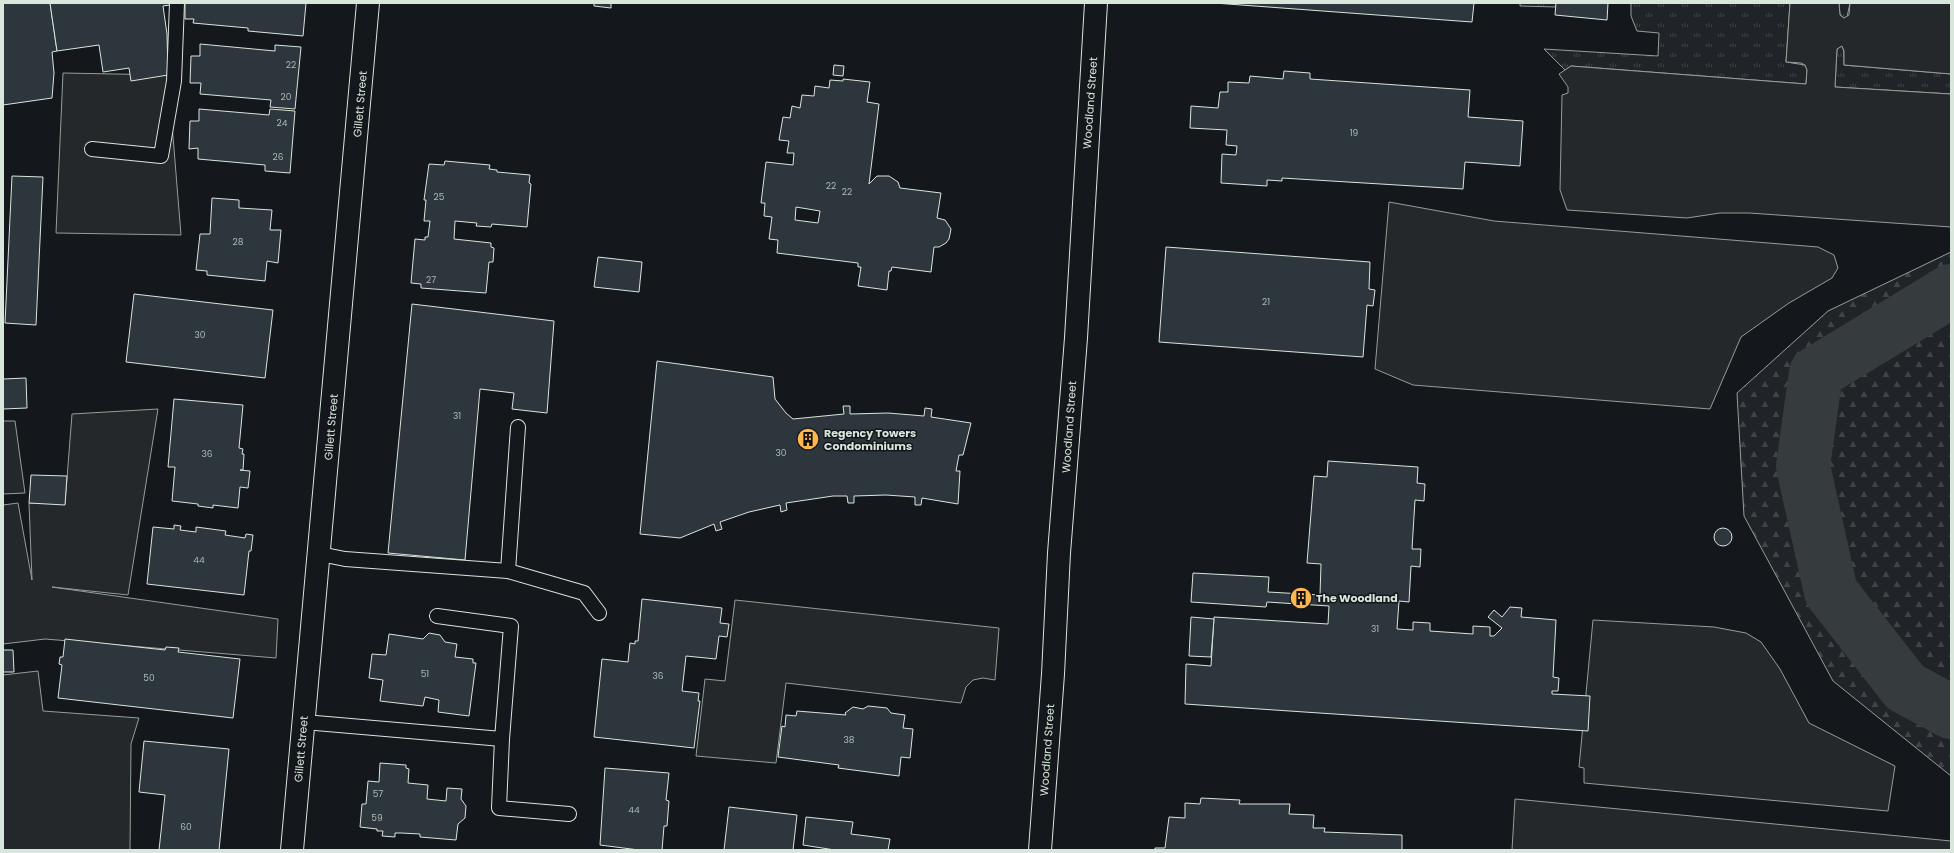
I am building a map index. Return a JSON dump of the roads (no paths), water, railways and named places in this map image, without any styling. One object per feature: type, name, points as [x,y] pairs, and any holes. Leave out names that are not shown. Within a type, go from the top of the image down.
[{"type":"street","name":"Gillett Street","points":[[292,850],[320,554],[368,3]]},
{"type":"street","name":"Woodland Street","points":[[1040,850],[1053,674],[1060,545],[1076,338],[1096,3]]},
{"type":"lane","points":[[92,149],[161,156],[174,81],[177,3]]},
{"type":"lane","points":[[508,571],[518,427]]},
{"type":"lane","points":[[320,554],[345,558],[508,571],[584,593],[599,613]]},
{"type":"lane","points":[[437,616],[511,626],[502,739],[499,808],[569,814]]},
{"type":"lane","points":[[304,722],[502,739]]},
{"type":"waterway","points":[[1951,291],[1816,373],[1803,466],[1831,592],[1905,687],[1951,712]]},
{"type":"place","name":"Regency Towers Condominiums","points":[[808,439]]},
{"type":"place","name":"The Woodland","points":[[1301,598]]}]
